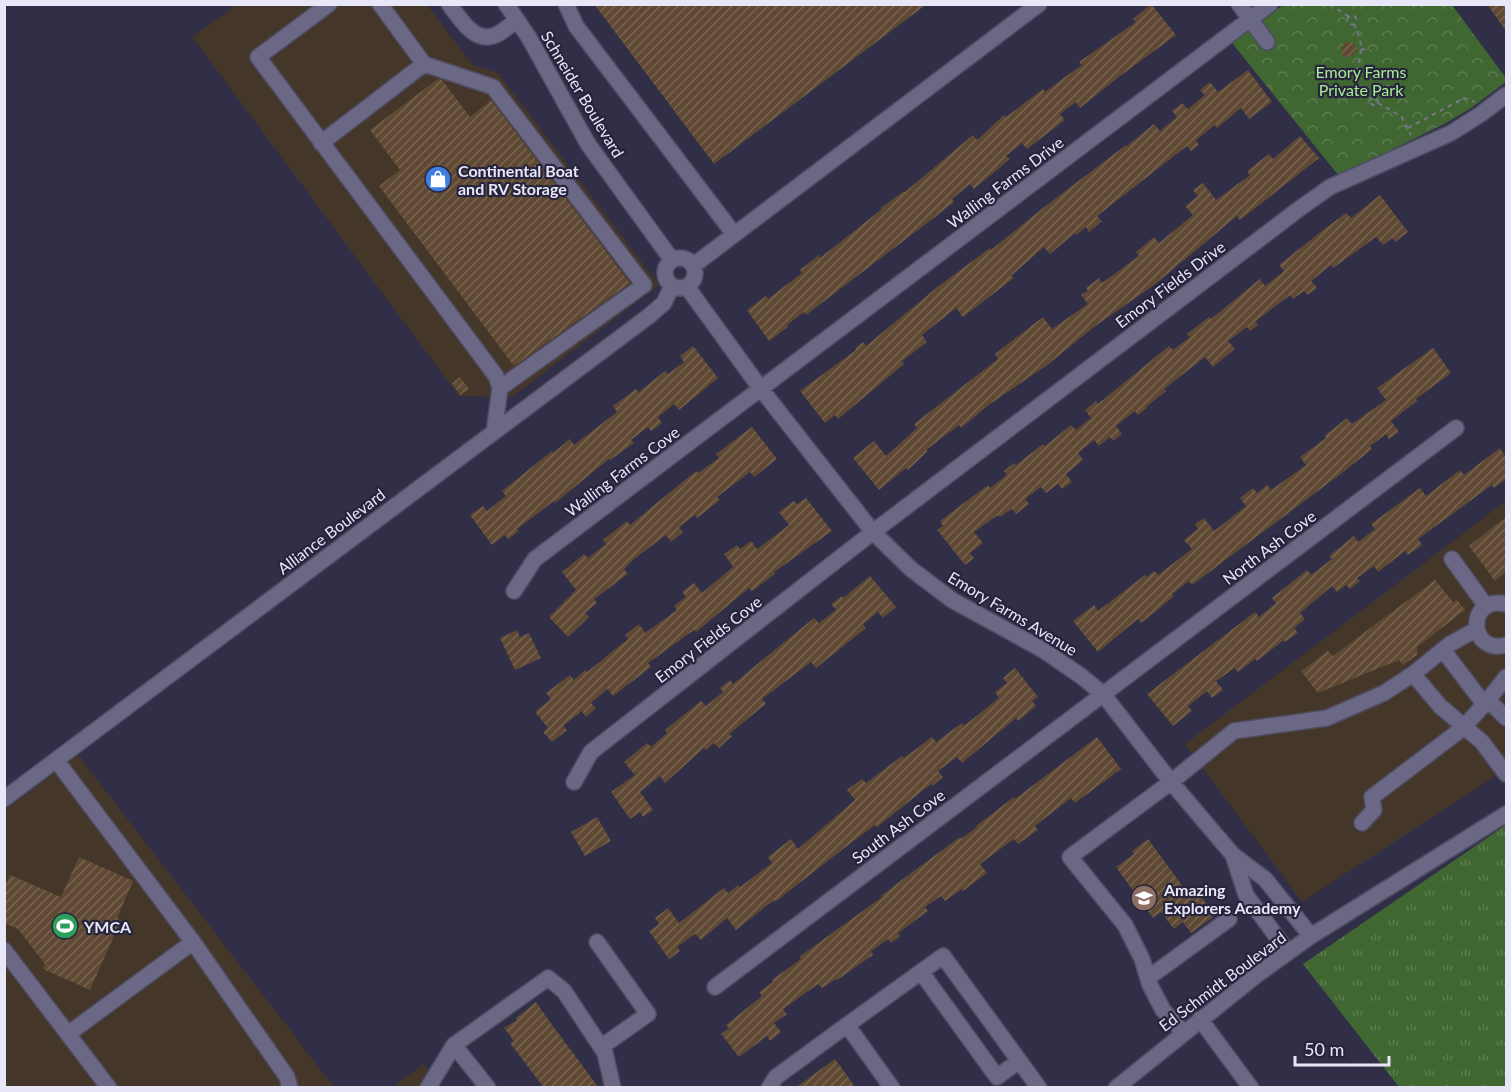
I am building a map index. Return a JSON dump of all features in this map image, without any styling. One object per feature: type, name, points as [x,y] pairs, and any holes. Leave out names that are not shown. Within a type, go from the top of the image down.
[{"type":"street","points":[[328,4],[258,57],[496,376],[500,388],[494,432]]},
{"type":"street","points":[[380,4],[424,64],[494,87],[644,285],[500,388]]},
{"type":"street","points":[[449,4],[468,27],[480,36],[493,36],[517,20]]},
{"type":"street","name":"Schneider Boulevard","points":[[506,4],[528,36],[588,144],[672,260]]},
{"type":"street","points":[[566,4],[576,26],[735,234]]},
{"type":"street","points":[[694,265],[1039,4]]},
{"type":"street","points":[[1239,4],[1268,42]]},
{"type":"street","name":"Walling Farms Drive","points":[[761,389],[1270,4]]},
{"type":"street","points":[[321,143],[424,64]]},
{"type":"street","name":"Emory Fields Drive","points":[[873,532],[1330,187],[1450,133],[1506,95]]},
{"type":"street","points":[[682,257],[691,261],[696,275],[692,284],[680,287],[668,283],[665,273],[668,263],[672,260],[682,257]]},
{"type":"street","name":"Emory Farms Avenue","points":[[680,287],[873,532],[911,569],[952,600],[1043,650],[1103,694],[1171,782],[1233,855],[1265,879],[1311,936]]},
{"type":"street","name":"Alliance Boulevard","points":[[4,799],[649,316],[680,287]]},
{"type":"street","name":"Walling Farms Cove","points":[[514,591],[535,559],[761,389]]},
{"type":"street","name":"North Ash Cove","points":[[1103,694],[1456,428]]},
{"type":"street","name":"Emory Fields Cove","points":[[574,782],[591,752],[873,532]]},
{"type":"street","points":[[1452,559],[1486,606]]},
{"type":"street","points":[[1506,604],[1486,606],[1478,618],[1477,629],[1481,639],[1487,643],[1494,646],[1506,645]]},
{"type":"street","points":[[1183,1032],[1163,1010],[1125,925],[1070,857],[1171,782],[1234,731],[1327,718],[1384,693],[1443,650],[1477,629]]},
{"type":"street","points":[[1443,650],[1486,702],[1506,718]]},
{"type":"street","points":[[1413,674],[1440,706],[1482,742],[1506,774]]},
{"type":"street","points":[[1362,823],[1374,810],[1372,796],[1463,728],[1506,677]]},
{"type":"street","name":"South Ash Cove","points":[[715,987],[1103,694]]},
{"type":"street","points":[[56,760],[193,942],[287,1077],[290,1088]]},
{"type":"street","name":"Ed Schmidt Boulevard","points":[[1116,1088],[1183,1032],[1288,952],[1506,814]]},
{"type":"street","name":"Emory Farms Avenue","points":[[1233,855],[1246,895],[1288,952]]},
{"type":"street","points":[[1148,978],[1229,919]]},
{"type":"street","points":[[68,1034],[193,942]]},
{"type":"street","points":[[597,942],[648,1014],[601,1047]]},
{"type":"street","points":[[4,950],[109,1088]]},
{"type":"street","points":[[770,1088],[776,1077],[943,956],[1039,1088]]},
{"type":"street","points":[[921,972],[998,1077],[1019,1061]]},
{"type":"street","points":[[428,1088],[454,1045],[548,978],[564,991],[605,1053],[613,1088]]},
{"type":"street","points":[[1200,1019],[1251,1088]]},
{"type":"street","points":[[847,1025],[892,1088]]},
{"type":"street","points":[[454,1045],[488,1088]]},
{"type":"path","points":[[1330,4],[1349,17],[1355,18],[1354,24],[1360,38],[1356,65],[1359,84],[1371,99],[1372,105],[1378,103]]},
{"type":"path","points":[[1349,17],[1347,22],[1354,24]]},
{"type":"path","points":[[1360,49],[1371,51]]},
{"type":"path","points":[[1371,99],[1377,98],[1378,103],[1401,116],[1412,136]]},
{"type":"path","points":[[1407,128],[1464,98],[1475,102]]},
{"type":"shaded area","name":"Continental Boat and RV Storage","points":[[236,5],[427,5],[473,65],[498,73],[659,285],[512,397],[459,396],[192,37]]},
{"type":"shaded area","points":[[1506,501],[1506,769],[1302,902],[1185,744]]},
{"type":"shaded area","points":[[78,755],[334,1087],[5,1088],[5,810]]},
{"type":"shaded area","points":[[423,1064],[441,1087],[392,1088]]},
{"type":"green space","name":"Emory Farms Private Park","points":[[1283,5],[1452,5],[1506,78],[1506,82],[1446,123],[1339,176],[1232,43]]},
{"type":"green space","points":[[1506,825],[1506,1087],[1399,1087],[1303,964]]},
{"type":"building","points":[[594,4],[927,4],[714,164]]},
{"type":"building","points":[[1151,4],[1176,35],[1080,108],[1076,102],[1060,114],[1065,120],[1027,149],[1022,143],[1006,156],[1010,159],[974,189],[970,184],[952,199],[954,202],[935,217],[806,315],[804,312],[769,341],[747,310],[766,296],[768,299],[802,273],[800,270],[819,255],[820,258],[881,208],[905,192],[973,135],[977,140],[1004,115],[1006,117],[1043,89],[1045,92],[1082,65],[1079,62],[1136,22],[1133,19]]},
{"type":"building","points":[[1487,4],[1506,4],[1506,31]]},
{"type":"building","points":[[1346,42],[1354,43],[1357,51],[1351,57],[1343,56],[1341,48]]},
{"type":"building","points":[[1248,70],[1272,102],[1249,119],[1241,108],[1217,128],[1215,125],[1196,140],[1199,145],[1191,151],[1187,146],[1097,216],[1102,221],[1089,232],[1086,227],[1076,235],[1075,233],[1050,254],[1044,247],[1011,276],[1014,278],[963,317],[956,308],[922,335],[927,342],[902,361],[904,364],[838,419],[835,415],[825,423],[800,391],[856,350],[863,342],[866,346],[940,285],[990,248],[991,250],[1154,124],[1160,131],[1177,117],[1172,111],[1182,103],[1188,109],[1205,95],[1200,90],[1210,82],[1218,92]]},
{"type":"building","points":[[438,79],[442,80],[470,117],[491,100],[630,283],[514,366],[379,186],[400,170],[370,130]]},
{"type":"building","points":[[1300,136],[1319,158],[1240,220],[1237,216],[1154,285],[1094,327],[1046,366],[990,404],[961,428],[959,425],[926,450],[928,451],[908,470],[906,468],[879,490],[853,458],[874,441],[886,456],[917,428],[914,424],[998,359],[995,354],[1043,317],[1052,329],[1088,304],[1081,295],[1088,291],[1086,288],[1099,278],[1102,283],[1139,256],[1136,252],[1154,237],[1159,243],[1193,215],[1185,206],[1198,196],[1193,190],[1203,183],[1216,200],[1250,175],[1247,171],[1269,154],[1273,159]]},
{"type":"building","points":[[1380,195],[1408,232],[1395,242],[1392,238],[1383,245],[1376,237],[1333,268],[1331,265],[1311,281],[1317,288],[1307,295],[1304,291],[1293,299],[1290,295],[1256,321],[1258,325],[1250,331],[1247,327],[1228,341],[1235,349],[1213,367],[1205,357],[1164,389],[1166,391],[1138,415],[1135,411],[1116,426],[1122,434],[1113,441],[1110,437],[1099,446],[1094,440],[1078,453],[1083,460],[1066,474],[1072,482],[1062,489],[1058,484],[1046,493],[1041,487],[1025,499],[1029,504],[1016,514],[1012,509],[1000,517],[998,515],[974,532],[983,543],[970,553],[974,558],[965,565],[937,530],[943,526],[940,521],[988,485],[990,488],[1007,475],[1004,471],[1014,463],[1016,465],[1043,444],[1045,446],[1071,425],[1076,430],[1091,418],[1085,410],[1096,401],[1098,404],[1169,346],[1173,350],[1190,337],[1187,334],[1209,317],[1211,319],[1260,279],[1265,286],[1284,271],[1279,265],[1327,227],[1346,213],[1351,218]]},
{"type":"building","points":[[693,346],[718,378],[679,410],[674,404],[658,417],[662,423],[651,431],[648,427],[631,440],[634,443],[609,459],[555,503],[554,501],[517,529],[519,531],[508,539],[505,535],[492,545],[470,515],[483,506],[487,511],[506,496],[502,491],[552,451],[553,453],[570,439],[574,445],[617,412],[613,406],[636,389],[639,392],[665,371],[668,374],[684,362],[680,356]]},
{"type":"building","points":[[1433,348],[1451,373],[1391,421],[1399,432],[1389,439],[1386,434],[1370,446],[1372,449],[1342,473],[1192,585],[1189,581],[1141,623],[1138,619],[1098,652],[1073,621],[1094,605],[1098,611],[1145,575],[1147,577],[1154,571],[1158,575],[1192,549],[1184,540],[1198,529],[1195,524],[1204,518],[1214,531],[1246,506],[1240,498],[1253,488],[1257,493],[1267,485],[1271,490],[1306,465],[1300,457],[1326,438],[1324,436],[1347,418],[1352,424],[1386,400],[1377,388]]},
{"type":"building","points":[[460,377],[469,389],[460,395],[452,383]]},
{"type":"building","points":[[752,427],[777,459],[754,477],[750,472],[717,497],[720,500],[697,518],[695,515],[679,527],[683,532],[671,542],[666,535],[634,559],[624,569],[628,574],[594,599],[597,603],[585,613],[589,617],[568,637],[549,617],[576,590],[562,572],[584,554],[588,558],[606,544],[603,540],[627,521],[630,525],[696,471],[698,473],[719,458],[716,454]]},
{"type":"building","points":[[1500,448],[1506,457],[1506,479],[1494,488],[1492,485],[1418,539],[1422,545],[1408,555],[1405,551],[1378,572],[1374,566],[1357,578],[1360,581],[1350,589],[1346,585],[1337,592],[1332,586],[1300,613],[1305,619],[1294,628],[1298,633],[1285,642],[1284,640],[1257,661],[1255,659],[1238,672],[1235,668],[1216,681],[1223,690],[1212,698],[1207,691],[1188,706],[1192,711],[1173,726],[1147,694],[1255,612],[1259,617],[1276,603],[1272,598],[1307,570],[1311,575],[1332,559],[1329,556],[1354,536],[1358,542],[1375,529],[1371,524],[1420,488],[1426,496],[1460,470],[1464,475]]},
{"type":"building","points":[[806,498],[832,531],[774,572],[775,574],[752,591],[749,588],[696,632],[694,630],[648,663],[651,667],[613,696],[607,689],[591,703],[596,708],[586,717],[582,711],[563,726],[567,730],[552,742],[543,732],[548,728],[535,712],[551,699],[546,693],[570,675],[574,680],[585,670],[587,672],[628,639],[625,635],[639,624],[645,633],[677,610],[674,606],[686,597],[682,592],[694,583],[702,593],[733,567],[724,554],[737,545],[740,549],[751,541],[757,549],[789,525],[779,512],[794,501],[797,504]]},
{"type":"building","points":[[1506,517],[1506,572],[1495,581],[1469,546]]},
{"type":"building","points":[[870,576],[896,607],[883,618],[878,612],[863,624],[866,628],[816,668],[811,662],[762,699],[766,704],[729,734],[732,736],[719,748],[714,743],[706,750],[704,748],[665,783],[660,776],[640,792],[653,810],[643,817],[640,812],[630,819],[611,792],[635,775],[624,762],[647,743],[651,747],[667,733],[665,730],[701,701],[706,706],[723,692],[720,688],[730,680],[733,684],[814,618],[819,623],[836,610],[831,604],[842,596],[843,598]]},
{"type":"building","points":[[1435,580],[1453,602],[1457,600],[1465,610],[1417,647],[1417,655],[1403,665],[1399,660],[1318,693],[1301,671],[1328,651],[1333,656]]},
{"type":"building","points":[[517,630],[520,637],[529,633],[541,658],[515,670],[500,638]]},
{"type":"building","points":[[1015,668],[1038,697],[1032,701],[1036,706],[1018,721],[1016,718],[962,763],[957,757],[938,771],[943,777],[932,786],[931,784],[877,827],[875,825],[736,930],[727,918],[701,940],[695,934],[677,947],[680,951],[669,959],[649,931],[659,924],[655,918],[668,908],[679,923],[724,888],[728,893],[738,885],[740,887],[772,863],[768,857],[791,839],[798,849],[855,800],[847,790],[862,779],[866,783],[932,737],[936,742],[962,723],[964,726],[999,698],[995,692],[1007,683],[1003,678]]},
{"type":"building","points":[[1097,737],[1121,769],[1075,803],[1071,798],[1035,826],[1038,830],[1018,844],[1014,839],[980,864],[987,873],[945,901],[941,896],[925,907],[928,911],[898,933],[900,936],[891,943],[888,939],[871,951],[873,955],[837,980],[822,988],[818,984],[783,1009],[787,1014],[774,1023],[781,1032],[770,1041],[767,1036],[739,1057],[721,1034],[729,1028],[726,1025],[762,996],[759,992],[773,982],[772,980],[911,873],[960,837],[961,839]]},
{"type":"building","points":[[597,817],[611,841],[585,856],[571,832]]},
{"type":"building","points":[[1148,839],[1187,892],[1194,887],[1213,917],[1191,933],[1183,922],[1174,929],[1161,912],[1153,918],[1116,867],[1134,854],[1132,851]]},
{"type":"building","name":"YMCA","points":[[79,857],[133,881],[117,918],[121,920],[90,990],[43,969],[45,964],[18,929],[4,923],[4,888],[10,875],[61,897]]},
{"type":"building","points":[[536,1002],[599,1088],[544,1088],[510,1043],[514,1041],[504,1028],[517,1020],[516,1018]]},
{"type":"building","points":[[835,1059],[856,1088],[795,1088]]},
{"type":"place","name":"Continental Boat and RV Storage","points":[[438,179]]},
{"type":"place","name":"Amazing Explorers Academy","points":[[1144,898]]},
{"type":"place","name":"YMCA","points":[[65,926]]}]
